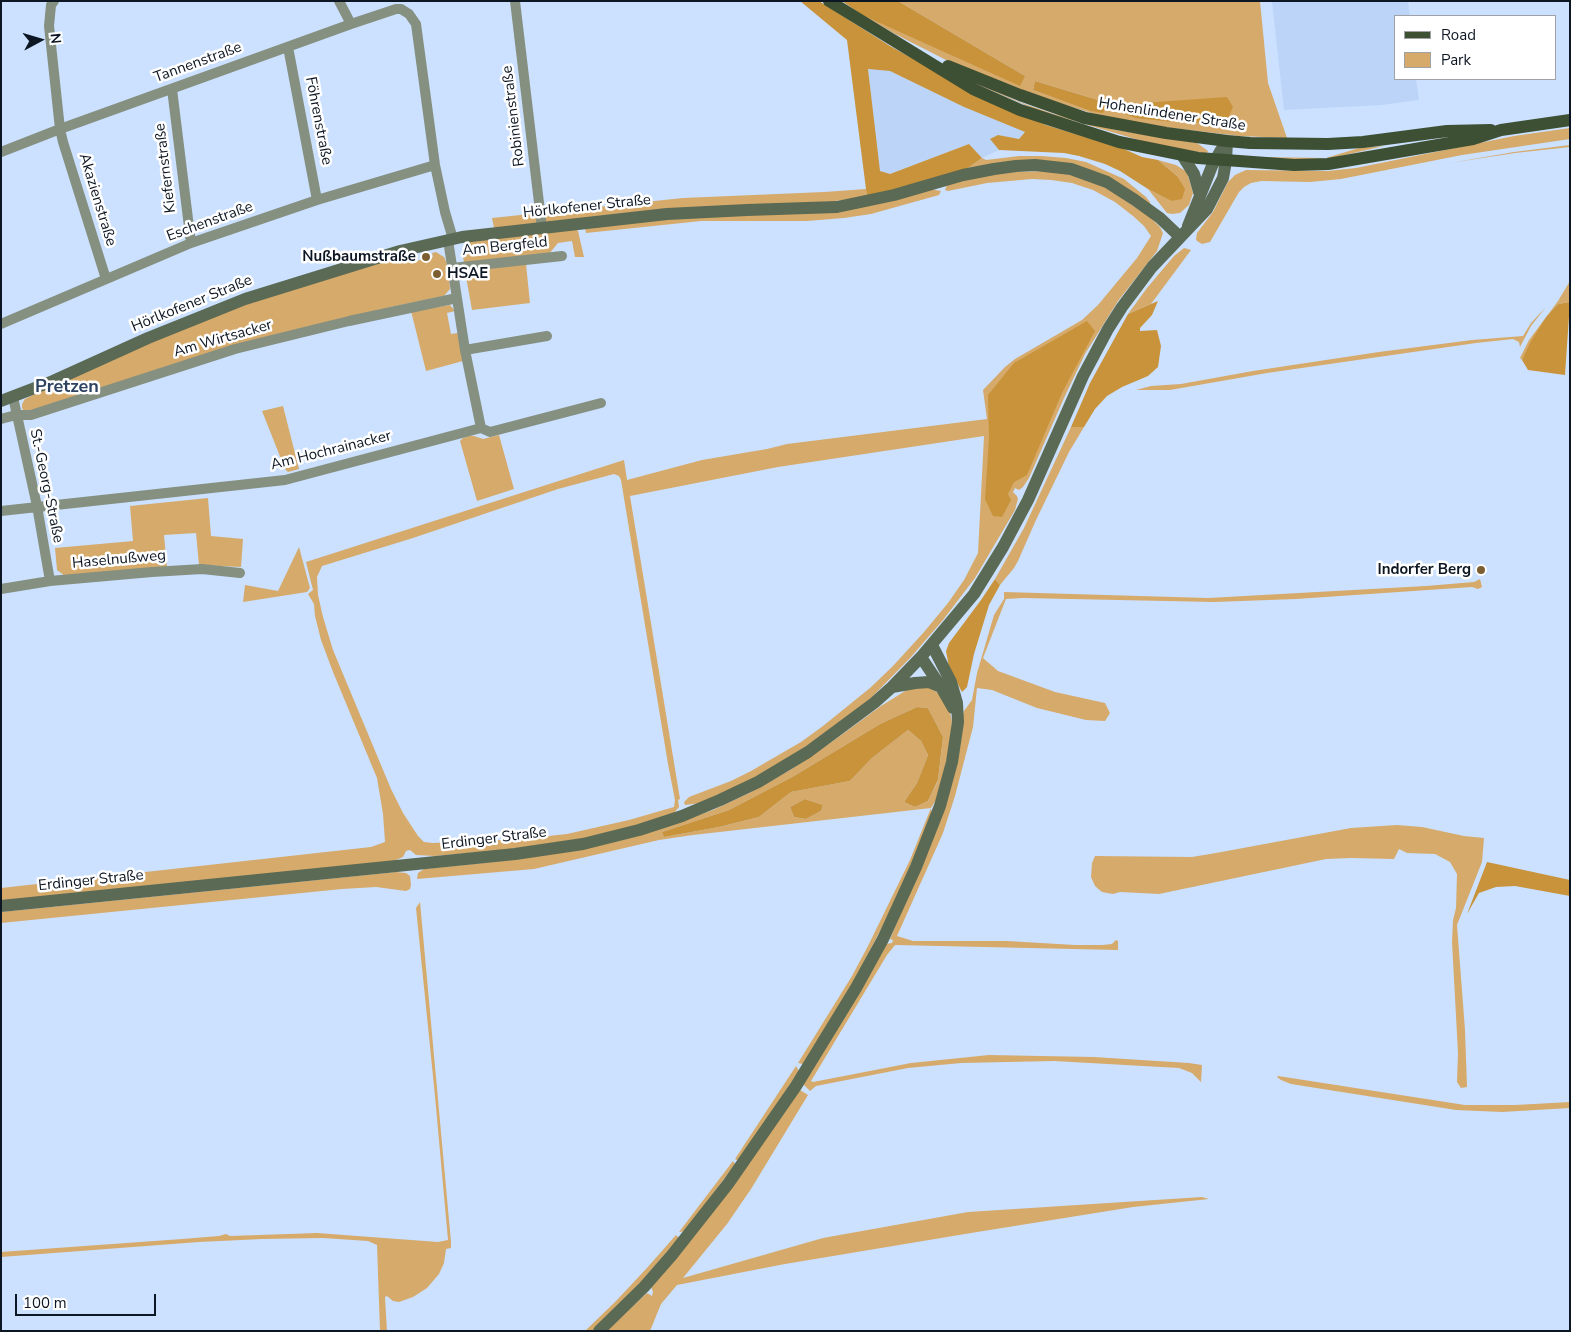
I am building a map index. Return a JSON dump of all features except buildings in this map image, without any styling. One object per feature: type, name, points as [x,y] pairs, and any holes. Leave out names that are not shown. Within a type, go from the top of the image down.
[{"type":"main road","points":[[829,1],[909,50]]},
{"type":"main road","name":"Hohenlindener Straße","points":[[909,50],[1020,95],[1085,118],[1166,133],[1250,143],[1328,144],[1362,142],[1456,130],[1501,130],[1570,120]]},
{"type":"main road","name":"Hohenlindener Straße","points":[[909,50],[973,89],[1020,110],[1120,142],[1182,156],[1221,161],[1294,165],[1328,164],[1473,139],[1501,130]]},
{"type":"street","name":"Akazienstraße","points":[[54,1],[51,5],[49,26],[60,129],[106,279]]},
{"type":"street","points":[[338,1],[350,24]]},
{"type":"street","name":"Robinienstraße","points":[[515,1],[542,228]]},
{"type":"street","name":"Tannenstraße","points":[[1,152],[350,24],[396,9],[406,11],[416,24],[436,165]]},
{"type":"street","name":"Föhrenstraße","points":[[288,47],[317,200]]},
{"type":"street","name":"Kiefernstraße","points":[[172,89],[191,243]]},
{"type":"street","points":[[1184,234],[1200,195],[1221,161],[1227,140]]},
{"type":"street","points":[[1182,156],[1194,174],[1200,195]]},
{"type":"street","name":"Erdinger Straße","points":[[1,906],[550,850],[611,837],[682,816],[758,782],[815,748],[892,687],[932,645],[974,594],[1003,547],[1028,500],[1073,397],[1108,329],[1142,280],[1207,209],[1223,178],[1221,161]]},
{"type":"street","points":[[436,165],[450,239]]},
{"type":"street","name":"Eschenstraße","points":[[1,324],[191,243],[317,200],[436,165]]},
{"type":"street","name":"Hörlkofener Straße","points":[[7,399],[53,382],[148,338],[245,299],[400,251],[450,239],[667,214],[837,207],[894,195],[978,172],[1035,165],[1071,169],[1107,182],[1184,234]]},
{"type":"street","name":"Am Bergfeld","points":[[450,239],[452,268],[465,350],[481,428]]},
{"type":"street","name":"Am Bergfeld","points":[[452,268],[562,256]]},
{"type":"street","name":"Am Wirtsacker","points":[[1,419],[16,415],[31,415],[235,349],[349,321],[457,298]]},
{"type":"street","points":[[465,350],[546,336]]},
{"type":"street","name":"St.-Georg-Straße","points":[[7,399],[16,415],[37,506],[50,581]]},
{"type":"street","name":"Am Hochrainacker","points":[[1,511],[285,480],[481,428],[490,432],[602,403]]},
{"type":"street","name":"Haselnußweg","points":[[1,589],[50,581],[152,572],[202,569],[240,572]]},
{"type":"street","points":[[599,1331],[644,1286],[687,1237],[722,1192],[796,1086],[856,988],[883,939],[916,867],[942,802],[952,762],[958,722],[957,703],[951,682],[932,645]]},
{"type":"street","points":[[921,657],[951,704],[958,722]]},
{"type":"street","points":[[892,687],[928,682],[941,687]]},
{"type":"shaded area","points":[[800,1],[819,1],[890,46],[980,96],[1046,125],[1124,149],[1142,157],[1158,160],[1177,176],[1185,189],[1182,199],[1171,201],[1120,171],[1079,156],[1064,153],[999,150],[990,139],[998,135],[1019,139],[1025,132],[964,107],[890,71],[868,69],[880,171],[890,174],[969,144],[982,158],[965,170],[867,197],[847,40]]},
{"type":"shaded area","points":[[842,1],[898,1],[1025,76],[1020,86],[862,15]]},
{"type":"shaded area","points":[[1272,1],[1408,1],[1410,15],[1394,15],[1394,80],[1416,80],[1419,100],[1381,105],[1284,110]]},
{"type":"shaded area","points":[[868,69],[890,71],[964,107],[1025,132],[1019,139],[998,135],[991,139],[999,150],[982,158],[969,144],[890,174],[879,171]]},
{"type":"shaded area","points":[[1035,81],[1108,103],[1103,113],[1090,111],[1033,90]]},
{"type":"shaded area","points":[[1227,97],[1233,107],[1226,123],[1174,122],[1135,118],[1123,113],[1128,104]]},
{"type":"shaded area","points":[[1158,301],[1152,315],[1140,328],[1140,331],[1157,330],[1161,346],[1158,367],[1148,376],[1122,387],[1107,396],[1095,409],[1084,427],[1071,427],[1090,383],[1128,314]]},
{"type":"shaded area","points":[[1570,302],[1565,375],[1528,370],[1522,360],[1546,317],[1558,304]]},
{"type":"shaded area","points":[[1087,321],[1095,331],[1062,393],[1027,475],[1014,482],[1008,494],[1011,500],[1002,517],[993,516],[985,499],[989,438],[988,395],[1014,363]]},
{"type":"shaded area","points":[[995,579],[1000,585],[989,605],[974,654],[967,687],[962,692],[949,667],[946,651],[949,643]]},
{"type":"shaded area","points":[[917,707],[928,708],[943,737],[938,780],[928,801],[915,807],[904,802],[917,783],[928,755],[921,741],[908,730],[872,758],[850,781],[791,792],[759,817],[719,827],[664,837],[662,832],[729,810],[794,776],[880,724]]},
{"type":"shaded area","points":[[805,799],[823,805],[821,811],[806,819],[794,817],[790,807]]},
{"type":"shaded area","points":[[1487,862],[1570,880],[1570,896],[1515,886],[1496,887],[1479,893],[1467,914]]},
{"type":"green space","points":[[898,1],[1260,1],[1268,83],[1287,138],[1239,136],[1164,127],[1101,116],[1020,91],[946,60],[862,15],[904,33],[1025,76]],"holes":[[[1035,81],[1108,103],[1103,112],[1090,111],[1033,90]]]},
{"type":"green space","points":[[956,73],[1022,103],[1054,114],[1116,130],[1197,143],[1208,151],[1203,153],[1149,143],[1037,110],[976,84]]},
{"type":"green space","points":[[1570,128],[1570,139],[1462,155],[1341,179],[1310,182],[1261,181],[1251,183],[1239,192],[1210,242],[1202,244],[1196,239],[1197,233],[1213,212],[1228,182],[1235,175],[1246,170],[1328,171],[1356,168],[1514,136]]},
{"type":"green space","points":[[1570,145],[1570,147],[1450,163],[1514,152]]},
{"type":"green space","points":[[1384,146],[1332,158],[1284,160],[1259,157],[1326,158],[1359,148]]},
{"type":"green space","points":[[1019,156],[1066,158],[1086,162],[1124,179],[1146,197],[1150,204],[1085,168],[965,170],[982,158],[986,160]]},
{"type":"green space","points":[[1158,160],[1176,165],[1187,172],[1193,193],[1189,205],[1180,213],[1167,213],[1148,189],[1171,201],[1177,176]]},
{"type":"green space","points":[[1056,171],[1099,183],[1150,217],[1160,227],[1163,233],[1157,251],[1118,301],[1085,354],[1029,478],[1023,487],[1019,490],[1015,488],[1013,492],[1018,499],[1015,510],[975,578],[943,620],[911,657],[870,699],[810,744],[753,779],[701,803],[685,805],[684,802],[689,797],[751,771],[801,742],[823,726],[870,688],[893,666],[948,603],[964,580],[978,553],[984,436],[778,467],[630,496],[680,799],[678,800],[679,807],[674,813],[646,823],[585,838],[525,848],[435,856],[416,855],[410,850],[406,851],[403,857],[391,862],[1,902],[1,888],[371,847],[385,842],[377,778],[321,640],[314,604],[308,594],[313,590],[306,562],[624,460],[627,480],[702,460],[787,444],[987,419],[983,390],[1015,359],[1082,320],[1098,305],[1137,258],[1151,236],[1144,226],[1115,202],[1093,190],[1072,183],[1032,179],[987,183],[945,190],[948,183],[1002,172]],"holes":[[[614,474],[619,476],[675,800],[674,807],[629,820],[567,834],[521,839],[424,842],[403,813],[391,789],[333,650],[318,595],[317,577],[322,566],[413,538],[558,489]]]},
{"type":"green space","points":[[866,189],[867,197],[849,200],[494,228],[492,218],[683,198]]},
{"type":"green space","points":[[930,189],[941,191],[939,195],[871,214],[844,218],[807,221],[701,221],[586,233],[585,227],[740,213]]},
{"type":"green space","points":[[574,228],[578,231],[584,257],[575,257],[572,241],[558,243],[549,254],[464,263],[462,250],[466,249],[465,242]]},
{"type":"green space","points":[[1184,248],[1191,250],[1151,304],[1128,314],[1174,256]]},
{"type":"green space","points":[[436,252],[444,257],[448,266],[450,289],[444,296],[391,307],[43,408],[24,411],[22,408],[25,399],[41,391],[215,314],[387,260],[415,257],[416,261],[433,257],[432,253]]},
{"type":"green space","points":[[526,264],[530,303],[472,310],[465,271]]},
{"type":"green space","points":[[1570,281],[1570,302],[1558,304],[1547,316]]},
{"type":"green space","points":[[450,305],[455,311],[447,313],[451,334],[458,333],[463,361],[426,371],[411,311]]},
{"type":"green space","points":[[1546,307],[1531,326],[1520,347],[1519,342],[1513,339],[1476,343],[1267,373],[1170,390],[1136,390],[1151,386],[1181,384],[1379,352],[1472,340],[1523,336],[1531,323]]},
{"type":"green space","points":[[1546,318],[1522,360],[1520,358],[1529,340]]},
{"type":"green space","points":[[283,406],[299,469],[288,472],[285,469],[262,411]]},
{"type":"green space","points":[[1071,427],[1084,427],[1069,452],[1018,561],[1000,585],[995,579],[1024,528]]},
{"type":"green space","points":[[499,435],[514,489],[477,501],[460,441],[469,436],[483,439]]},
{"type":"green space","points":[[208,498],[211,536],[243,539],[241,567],[199,565],[196,533],[164,535],[167,567],[65,576],[57,570],[55,548],[133,541],[130,506]]},
{"type":"green space","points":[[299,547],[310,588],[307,592],[243,602],[245,585],[278,591]]},
{"type":"green space","points":[[1480,579],[1482,587],[1478,589],[1472,587],[1296,599],[1214,602],[1006,599],[983,658],[998,671],[1055,692],[1105,703],[1110,713],[1105,721],[1086,720],[1037,708],[992,690],[977,688],[973,727],[955,796],[943,833],[897,936],[913,941],[1007,941],[1075,945],[1112,944],[1116,940],[1118,941],[1118,950],[895,945],[887,955],[811,1081],[911,1063],[989,1055],[1094,1057],[1189,1063],[1202,1065],[1201,1082],[1192,1073],[1179,1068],[1054,1061],[961,1063],[908,1068],[816,1086],[810,1091],[802,1083],[886,944],[892,943],[893,940],[890,939],[911,888],[964,711],[972,700],[977,673],[994,615],[1004,599],[1004,592],[1208,598],[1426,586],[1474,582]]},
{"type":"green space","points":[[919,686],[931,688],[942,696],[950,712],[952,722],[948,756],[938,797],[931,808],[659,840],[534,869],[417,879],[418,873],[424,869],[571,851],[626,839],[713,810],[749,793],[790,770],[910,688]],"holes":[[[917,707],[928,708],[943,737],[938,781],[928,801],[915,807],[904,802],[917,783],[928,755],[921,741],[908,730],[872,758],[850,781],[791,792],[759,817],[719,827],[664,837],[662,832],[729,810],[794,776],[880,724]],[[805,799],[823,805],[821,811],[806,819],[794,817],[790,807]]]},
{"type":"green space","points":[[931,808],[932,817],[891,910],[845,998],[803,1064],[798,1063],[852,976],[910,860]]},
{"type":"green space","points":[[1397,825],[1422,827],[1464,836],[1484,838],[1482,862],[1457,925],[1465,1030],[1467,1087],[1461,1088],[1457,1082],[1458,1053],[1452,942],[1457,874],[1450,862],[1435,854],[1407,853],[1399,849],[1394,859],[1326,859],[1159,894],[1120,892],[1113,894],[1102,892],[1095,886],[1091,877],[1092,863],[1095,856],[1192,857],[1351,828]]},
{"type":"green space","points":[[396,872],[406,873],[410,876],[410,889],[406,891],[376,887],[342,889],[1,923],[1,912]]},
{"type":"green space","points":[[420,902],[451,1248],[446,1249],[444,1263],[439,1274],[427,1288],[413,1297],[399,1302],[393,1301],[387,1296],[385,1297],[387,1331],[380,1331],[377,1245],[368,1241],[323,1238],[262,1239],[1,1257],[1,1252],[226,1234],[230,1236],[317,1233],[438,1242],[448,1240],[416,908]]},
{"type":"green space","points":[[796,1066],[799,1071],[739,1161],[735,1159]]},
{"type":"green space","points":[[1278,1076],[1465,1105],[1570,1102],[1570,1108],[1502,1112],[1456,1110],[1291,1084],[1281,1080]]},
{"type":"green space","points":[[800,1090],[808,1095],[751,1189],[727,1224],[683,1278],[823,1238],[968,1212],[1202,1197],[1209,1199],[1133,1207],[971,1233],[785,1264],[677,1285],[661,1304],[650,1331],[605,1331],[647,1293],[652,1296],[651,1287]]},
{"type":"green space","points":[[733,1161],[735,1164],[686,1231],[679,1232]]},
{"type":"green space","points":[[676,1235],[679,1238],[633,1291],[592,1331],[585,1331],[615,1302]]},
{"type":"place","name":"Nußbaumstraße","points":[[426,257]]},
{"type":"place","name":"HSAE","points":[[437,274]]},
{"type":"place","name":"Indorfer Berg","points":[[1481,570]]},
{"type":"district","name":"Pretzen","points":[[67,388]]}]
